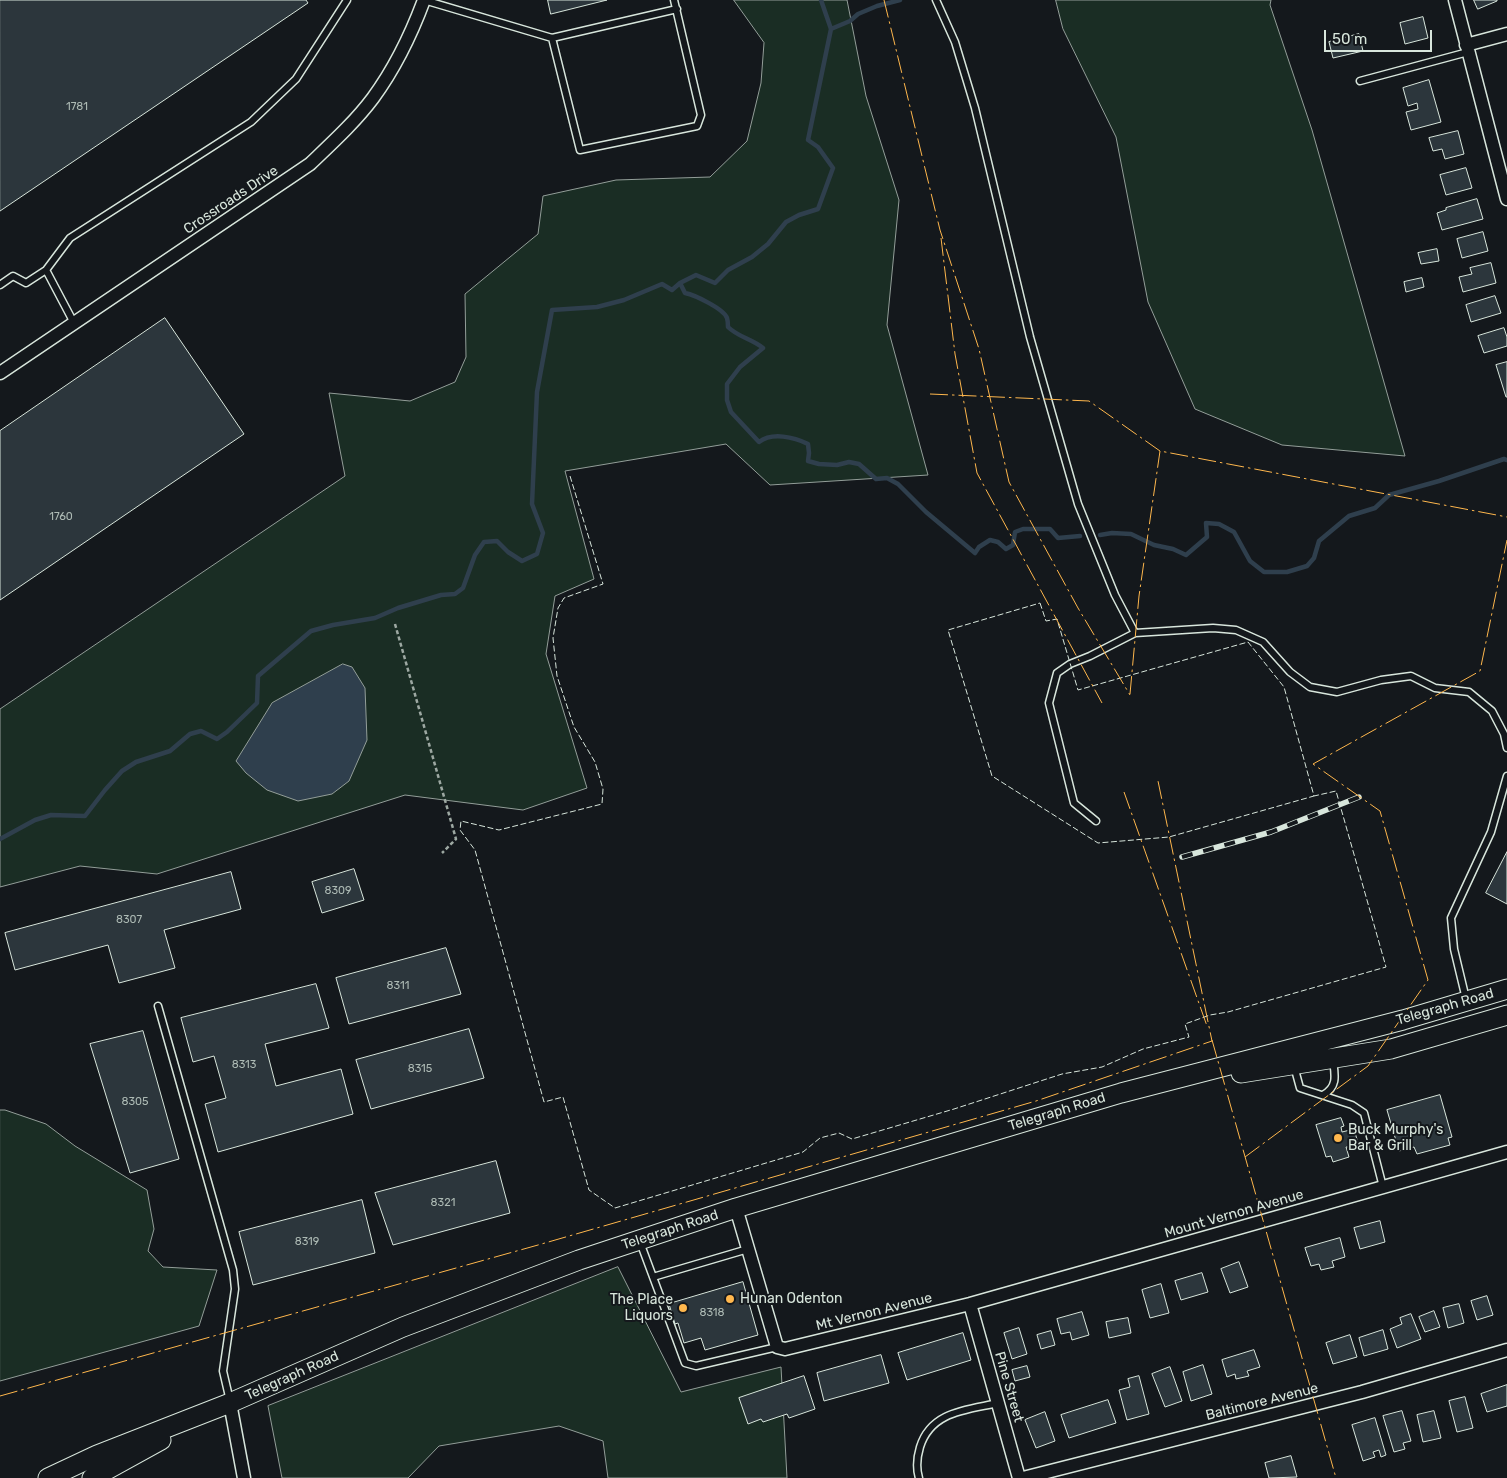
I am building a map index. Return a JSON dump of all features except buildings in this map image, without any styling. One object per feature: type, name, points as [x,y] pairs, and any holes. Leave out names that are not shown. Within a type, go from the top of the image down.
[{"type":"main road","name":"Telegraph Road","points":[[48,1478],[97,1455],[230,1402],[403,1327],[579,1260],[736,1208],[1121,1093],[1393,1022],[1507,989]]},
{"type":"main road","name":"Telegraph Road","points":[[1121,1093],[1391,1049],[1507,1015]]},
{"type":"main road","name":"Telegraph Road","points":[[92,1478],[230,1402]]},
{"type":"street","name":"Crossroads Drive","points":[[0,373],[310,164],[344,131],[373,98],[412,33],[424,0]]},
{"type":"street","points":[[1455,0],[1507,199]]},
{"type":"street","points":[[1467,48],[1507,34]]},
{"type":"street","name":"Mount Vernon Avenue","points":[[970,1304],[1507,1152]]},
{"type":"street","points":[[736,1208],[781,1348]]},
{"type":"street","name":"Mt Vernon Avenue","points":[[781,1348],[970,1304]]},
{"type":"street","name":"Pine Street","points":[[970,1304],[1019,1478]]},
{"type":"street","name":"Baltimore Avenue","points":[[1023,1478],[1362,1392],[1507,1350]]},
{"type":"street","points":[[230,1402],[244,1478]]},
{"type":"lane","points":[[0,285],[13,276],[26,283],[46,270],[70,238],[251,122],[296,79],[347,0]]},
{"type":"lane","points":[[424,0],[552,38],[677,9]]},
{"type":"lane","points":[[552,38],[580,150],[697,126],[701,115],[674,0]]},
{"type":"lane","points":[[936,0],[955,42],[975,108],[1030,337],[1078,504],[1115,595],[1135,633]]},
{"type":"lane","points":[[1360,81],[1467,48]]},
{"type":"lane","points":[[46,270],[74,323]]},
{"type":"lane","points":[[1096,821],[1074,803],[1049,702],[1057,673],[1070,664],[1135,633],[1213,628],[1236,630],[1263,642],[1290,672],[1310,687],[1337,692],[1381,680],[1411,676],[1435,688],[1469,692],[1492,711],[1504,734],[1507,748]]},
{"type":"lane","points":[[1467,1000],[1454,948],[1451,918],[1490,832],[1507,776]]},
{"type":"lane","points":[[158,1006],[233,1270],[235,1289],[223,1371],[230,1402]]},
{"type":"lane","points":[[1323,1095],[1333,1088],[1336,1078],[1333,1058]]},
{"type":"lane","points":[[1294,1064],[1300,1088],[1352,1105],[1364,1112],[1383,1187]]},
{"type":"lane","points":[[640,1240],[685,1363],[696,1366],[781,1348]]},
{"type":"lane","points":[[653,1277],[748,1249]]},
{"type":"lane","points":[[919,1478],[917,1472],[921,1444],[930,1429],[940,1419],[950,1414],[998,1403]]},
{"type":"path","points":[[395,624],[456,838],[442,854]]},
{"type":"green space","points":[[734,0],[847,0],[866,96],[899,200],[887,325],[928,475],[770,485],[726,444],[565,471],[594,579],[555,596],[546,654],[587,788],[523,810],[405,795],[157,874],[80,866],[0,887],[0,709],[345,476],[329,393],[410,401],[455,382],[466,357],[465,294],[538,234],[543,196],[616,180],[710,177],[747,141],[761,83],[764,43]]},
{"type":"green space","points":[[1056,0],[1271,0],[1270,5],[1312,130],[1405,456],[1282,445],[1195,409],[1148,302],[1116,137],[1063,29]]},
{"type":"green space","points":[[0,1110],[46,1124],[75,1146],[147,1190],[154,1229],[148,1251],[163,1267],[217,1270],[199,1326],[0,1381]]},
{"type":"green space","points":[[618,1267],[681,1392],[781,1367],[787,1478],[608,1478],[603,1441],[559,1426],[439,1446],[408,1478],[282,1478],[268,1406]]},
{"type":"water","points":[[343,664],[352,667],[365,688],[367,740],[349,781],[332,794],[298,801],[267,790],[246,773],[236,761],[272,703]]},
{"type":"waterway","points":[[0,839],[35,820],[51,815],[85,816],[122,771],[136,762],[170,751],[190,734],[201,731],[217,739],[257,703],[258,676],[311,631],[333,625],[375,618],[398,608],[441,595],[455,594],[463,588],[475,555],[484,542],[497,541],[508,552],[522,561],[537,554],[543,533],[532,504],[537,392],[552,310],[597,307],[624,300],[662,284],[672,290],[680,283],[696,275],[715,283],[728,270],[752,257],[768,244],[786,222],[799,215],[818,209],[833,168],[818,147],[808,140],[831,29],[821,0]]},
{"type":"waterway","points":[[831,29],[877,6],[900,0]]},
{"type":"waterway","points":[[680,283],[685,293],[702,299],[725,314],[728,327],[763,348],[740,367],[727,384],[727,400],[731,412],[759,442],[777,436],[796,439],[808,444],[808,461],[819,464],[837,465],[849,462],[859,464],[876,479],[887,478],[898,484],[926,512],[975,553],[979,547],[990,540],[998,542],[1006,549],[1013,545],[1015,532],[1023,529],[1050,529],[1058,538],[1080,536]]},
{"type":"waterway","points":[[1100,535],[1112,533],[1131,534],[1154,545],[1173,549],[1186,555],[1207,537],[1206,523],[1219,524],[1234,532],[1250,561],[1264,572],[1287,572],[1307,566],[1314,558],[1319,541],[1349,516],[1375,508],[1389,495],[1439,481],[1504,459],[1507,460]]},
{"type":"railway","points":[[1182,857],[1271,832],[1359,797]]},
{"type":"fence","points":[[570,476],[603,584],[564,598],[558,608],[553,638],[557,676],[574,727],[595,762],[603,789],[602,804],[499,830],[461,821],[460,830],[475,850],[544,1102],[563,1097],[589,1190],[615,1208],[803,1152],[820,1138],[839,1133],[852,1139],[954,1109],[1062,1074],[1102,1067],[1143,1049],[1189,1037],[1185,1024],[1210,1015],[1228,1012],[1386,967],[1336,791],[1314,796]]},
{"type":"fence","points":[[1040,603],[1046,621],[1057,619],[1078,690],[1248,642],[1284,687],[1314,796],[1169,837],[1098,843],[992,776],[948,630],[1040,603]]},
{"type":"power","points":[[884,0],[940,230],[979,349],[1009,482],[1078,608],[1130,695]]},
{"type":"power","points":[[941,238],[955,354],[977,473],[1102,703]]},
{"type":"power","points":[[930,394],[1089,401],[1160,451],[1507,517]]},
{"type":"power","points":[[1130,694],[1139,596],[1160,451]]},
{"type":"power","points":[[1245,1157],[1368,1066],[1428,980],[1380,811],[1313,764],[1480,671],[1507,540]]},
{"type":"power","points":[[0,1396],[538,1245],[1036,1101],[1212,1041],[1158,781]]},
{"type":"power","points":[[1124,792],[1207,1026]]},
{"type":"power","points":[[1212,1040],[1336,1478]]},
{"type":"place","name":"Buck Murphy's Bar & Grill","points":[[1338,1138]]},
{"type":"place","name":"Hunan Odenton","points":[[730,1299]]},
{"type":"place","name":"The Place Liquors","points":[[683,1308]]}]
